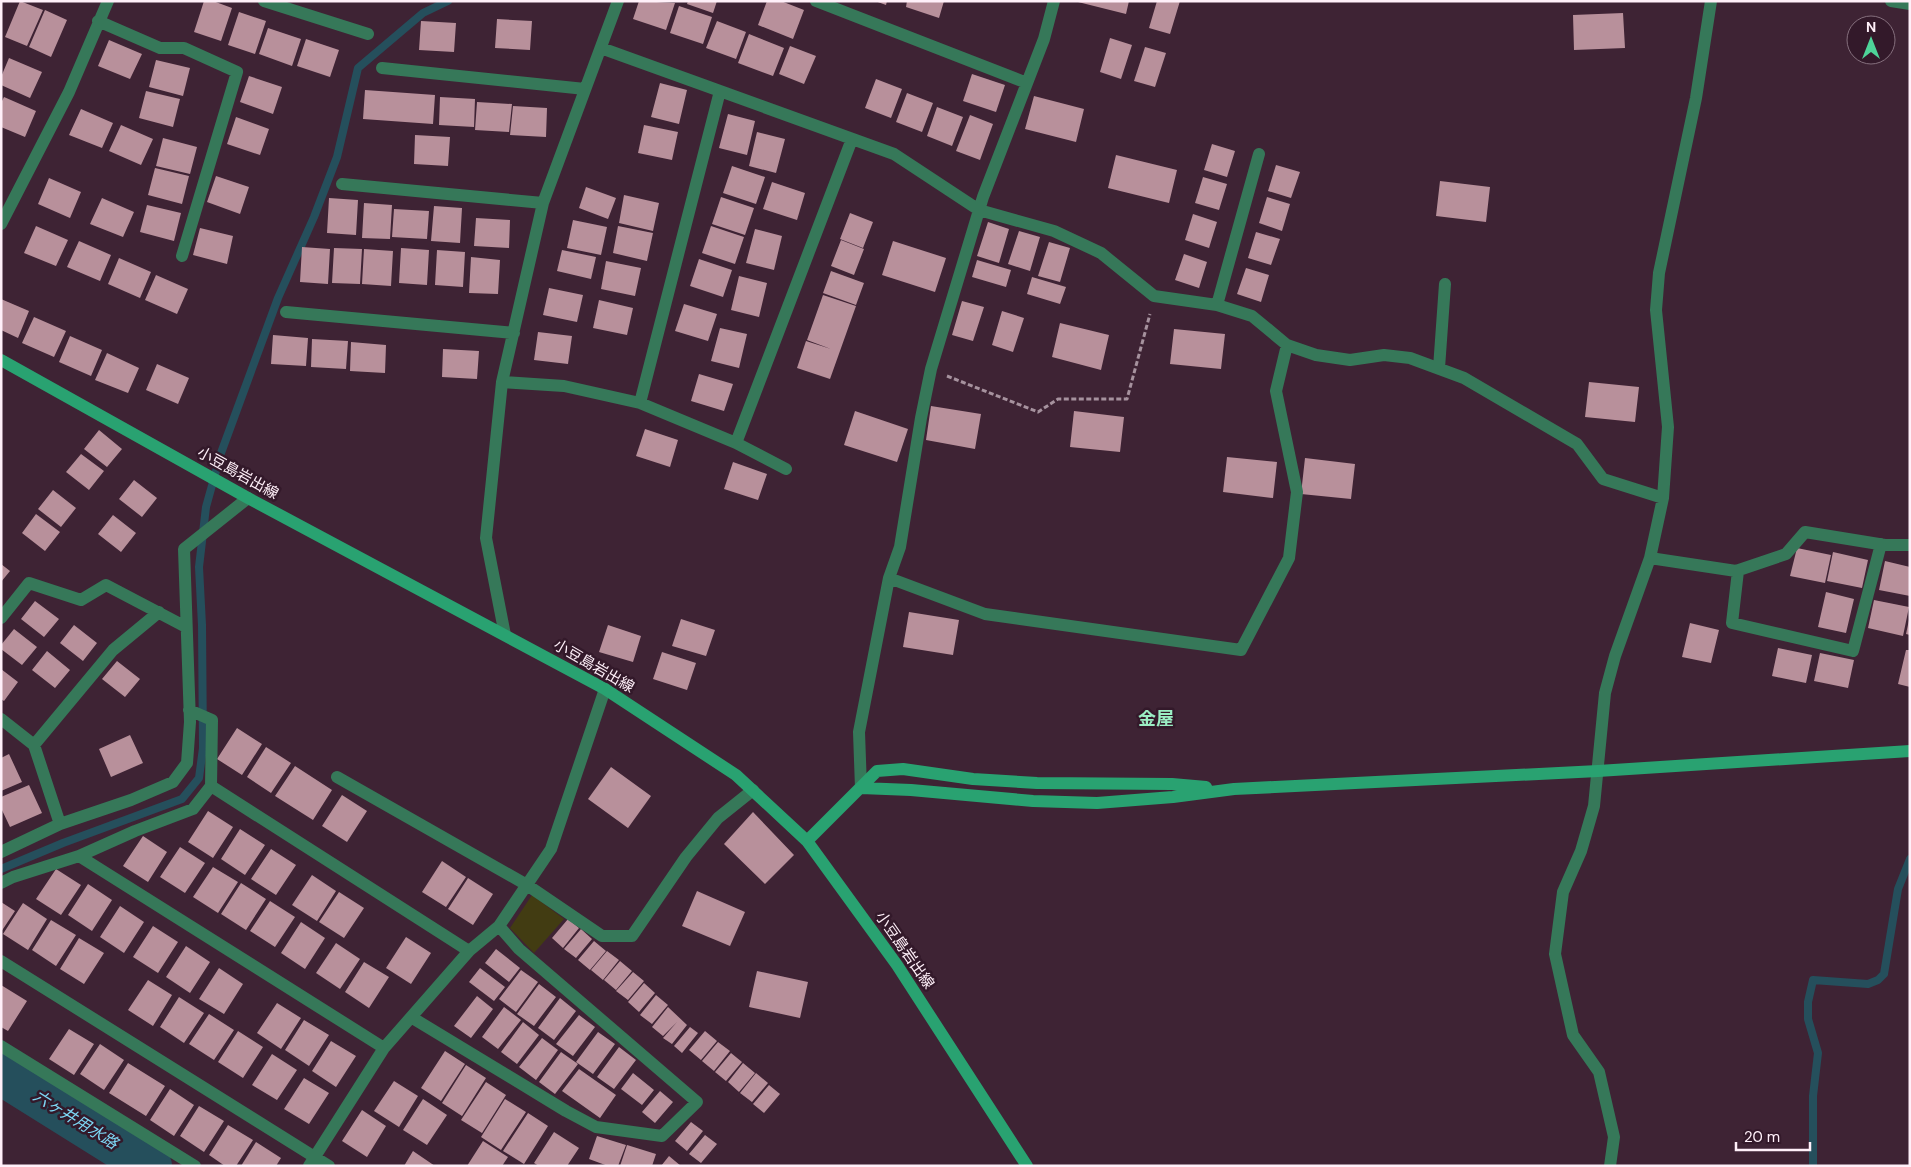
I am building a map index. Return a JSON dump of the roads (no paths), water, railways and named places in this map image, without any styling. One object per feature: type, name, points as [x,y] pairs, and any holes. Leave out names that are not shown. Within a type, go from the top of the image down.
[{"type":"street","points":[[1,224],[69,92],[108,1]]},
{"type":"street","points":[[264,1],[368,34]]},
{"type":"street","points":[[505,635],[486,538],[502,382],[543,203],[618,1]]},
{"type":"street","points":[[816,1],[1027,83]]},
{"type":"street","points":[[861,788],[859,732],[889,578],[900,547],[931,369],[979,210],[1044,39],[1054,1]]},
{"type":"street","points":[[1610,1166],[1614,1137],[1599,1072],[1573,1035],[1555,954],[1563,892],[1583,842],[1594,806],[1605,693],[1614,656],[1650,558],[1663,498],[1668,426],[1656,310],[1659,273],[1696,98],[1711,1]]},
{"type":"street","points":[[1891,1],[1910,4]]},
{"type":"street","points":[[98,21],[160,48],[184,48],[237,72],[182,256]]},
{"type":"street","points":[[601,48],[894,154],[979,210],[1054,230],[1100,253],[1154,296],[1217,305],[1252,316],[1287,345],[1316,356],[1350,360],[1384,355],[1410,358],[1464,378],[1577,444],[1603,479],[1663,498]]},
{"type":"street","points":[[382,68],[585,89]]},
{"type":"street","points":[[640,403],[720,91]]},
{"type":"street","points":[[736,443],[852,139]]},
{"type":"street","points":[[1217,305],[1259,154]]},
{"type":"street","points":[[342,184],[543,203]]},
{"type":"street","points":[[1439,368],[1445,284]]},
{"type":"street","points":[[286,312],[514,333]]},
{"type":"street","points":[[889,578],[984,614],[1240,650],[1289,558],[1297,492],[1276,391],[1287,345]]},
{"type":"street","name":"小豆島岩出線","points":[[1,360],[248,498],[606,689],[736,774],[807,842],[897,965],[1027,1166]]},
{"type":"street","points":[[502,382],[564,386],[640,403],[736,443],[786,469]]},
{"type":"street","points":[[1,852],[60,824],[131,800],[173,782],[187,764],[189,710],[186,627],[187,586],[184,550],[248,498]]},
{"type":"street","points":[[1650,558],[1738,571],[1786,554],[1805,532],[1881,544],[1910,545]]},
{"type":"street","points":[[1738,571],[1732,623],[1853,651],[1881,544]]},
{"type":"street","points":[[1,618],[29,583],[81,600],[106,585],[186,627]]},
{"type":"street","points":[[34,745],[113,650],[158,612]]},
{"type":"street","points":[[312,1162],[384,1048],[469,950],[499,926],[550,849],[606,689]]},
{"type":"street","points":[[1,883],[13,877],[79,856],[193,809],[211,786],[212,720],[189,710]]},
{"type":"street","points":[[1,719],[34,745],[60,824]]},
{"type":"street","points":[[861,788],[911,790],[1033,801],[1097,803],[1173,797],[1234,789],[1598,771],[1910,751]]},
{"type":"street","points":[[807,842],[877,771],[903,769],[973,779],[1028,782],[1172,784],[1234,789]]},
{"type":"street","points":[[336,777],[527,885],[602,936],[632,936],[686,857],[718,818],[753,790]]},
{"type":"street","points":[[211,786],[469,950]]},
{"type":"street","points":[[79,856],[384,1048]]},
{"type":"street","points":[[411,1017],[566,1111],[596,1127],[662,1136],[697,1102],[519,949],[499,926]]},
{"type":"street","points":[[1,961],[312,1162],[329,1166]]},
{"type":"street","points":[[1,1046],[195,1166]]},
{"type":"waterway","points":[[1,869],[63,843],[182,799],[199,778],[203,748],[202,625],[199,567],[206,507],[221,453],[278,298],[314,217],[337,157],[358,68],[423,13],[448,1]]},
{"type":"waterway","points":[[1813,1166],[1813,1096],[1818,1053],[1808,1019],[1808,1002],[1813,980],[1868,984],[1878,980],[1884,974],[1898,889],[1910,859]]},
{"type":"waterway","name":"六ヶ井用水路","points":[[1,1073],[150,1166]]},
{"type":"district","name":"金屋","points":[[1156,719]]}]
